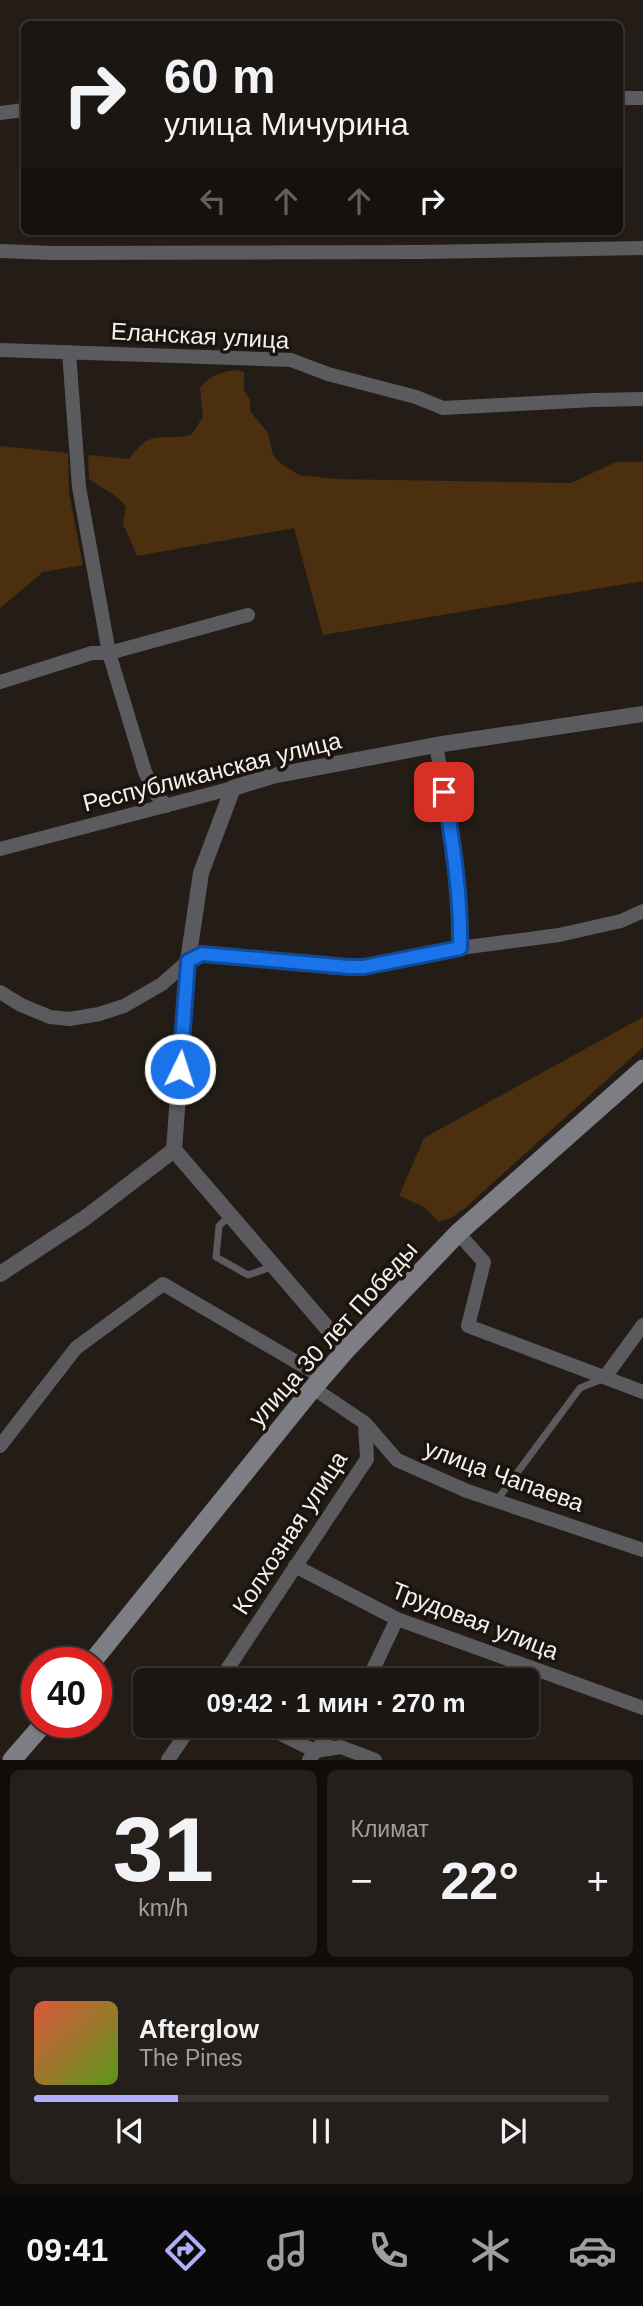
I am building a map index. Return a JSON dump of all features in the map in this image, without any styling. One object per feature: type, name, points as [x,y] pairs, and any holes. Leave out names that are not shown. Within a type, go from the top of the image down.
[{"type":"main road","name":"улица 30 лет Победы","points":[[104,1647],[317,1382],[346,1350],[458,1233],[638,1080]]},
{"type":"main road","points":[[12,1760],[31,1738]]},
{"type":"street","points":[[623,98],[643,98]]},
{"type":"street","points":[[0,113],[21,110]]},
{"type":"street","points":[[0,251],[395,252],[643,248]]},
{"type":"street","name":"Еланская улица","points":[[0,350],[291,360],[328,374],[416,397],[443,408],[643,399]]},
{"type":"street","points":[[69,352],[79,486],[109,653],[145,772],[156,794],[166,806]]},
{"type":"street","points":[[0,682],[92,653],[109,653],[248,615]]},
{"type":"street","name":"Республиканская улица","points":[[0,849],[272,776],[436,745],[643,714]]},
{"type":"street","points":[[436,745],[452,839],[460,948]]},
{"type":"street","points":[[233,788],[201,873],[188,961],[174,1150],[346,1350]]},
{"type":"street","points":[[0,992],[21,1005],[50,1017],[70,1019],[99,1014],[142,997],[162,985],[188,961],[202,954],[284,960],[335,968],[364,967],[460,948],[559,935],[621,921],[643,911]]},
{"type":"street","points":[[0,1274],[85,1218],[174,1150]]},
{"type":"street","points":[[458,1233],[484,1262],[468,1326],[643,1392]]},
{"type":"street","points":[[0,1446],[76,1348],[163,1284],[317,1382],[365,1423]]},
{"type":"street","points":[[605,1377],[643,1325]]},
{"type":"street","name":"улица Чапаева","points":[[365,1423],[397,1460],[467,1491],[643,1550]]},
{"type":"street","name":"Колхозная улица","points":[[228,1668],[367,1459],[365,1423]]},
{"type":"street","name":"Трудовая улица","points":[[295,1566],[397,1619],[643,1709]]},
{"type":"street","points":[[374,1668],[397,1619]]},
{"type":"street","points":[[168,1760],[183,1738]]},
{"type":"street","points":[[284,1738],[312,1755],[341,1747],[375,1760]]},
{"type":"street","points":[[312,1755],[325,1738]]},
{"type":"lane","points":[[230,1214],[219,1226],[216,1257],[248,1275],[275,1266]]},
{"type":"lane","points":[[496,1501],[580,1388],[605,1377]]},
{"type":"shaded area","points":[[237,370],[244,372],[244,390],[250,400],[250,411],[268,433],[273,455],[299,475],[335,479],[571,483],[616,462],[643,462],[643,581],[323,635],[294,528],[137,556],[123,524],[126,507],[114,495],[89,479],[88,455],[129,459],[150,439],[191,435],[203,417],[200,388],[216,375]]},
{"type":"shaded area","points":[[0,446],[68,453],[69,493],[83,565],[43,572],[0,608]]},
{"type":"shaded area","points":[[643,1017],[643,1047],[464,1209],[439,1222],[424,1207],[399,1196],[424,1138]]},
{"type":"route","points":[[180,1069],[188,961],[202,954],[284,960],[335,968],[364,967],[460,948],[452,839],[444,792]]}]
